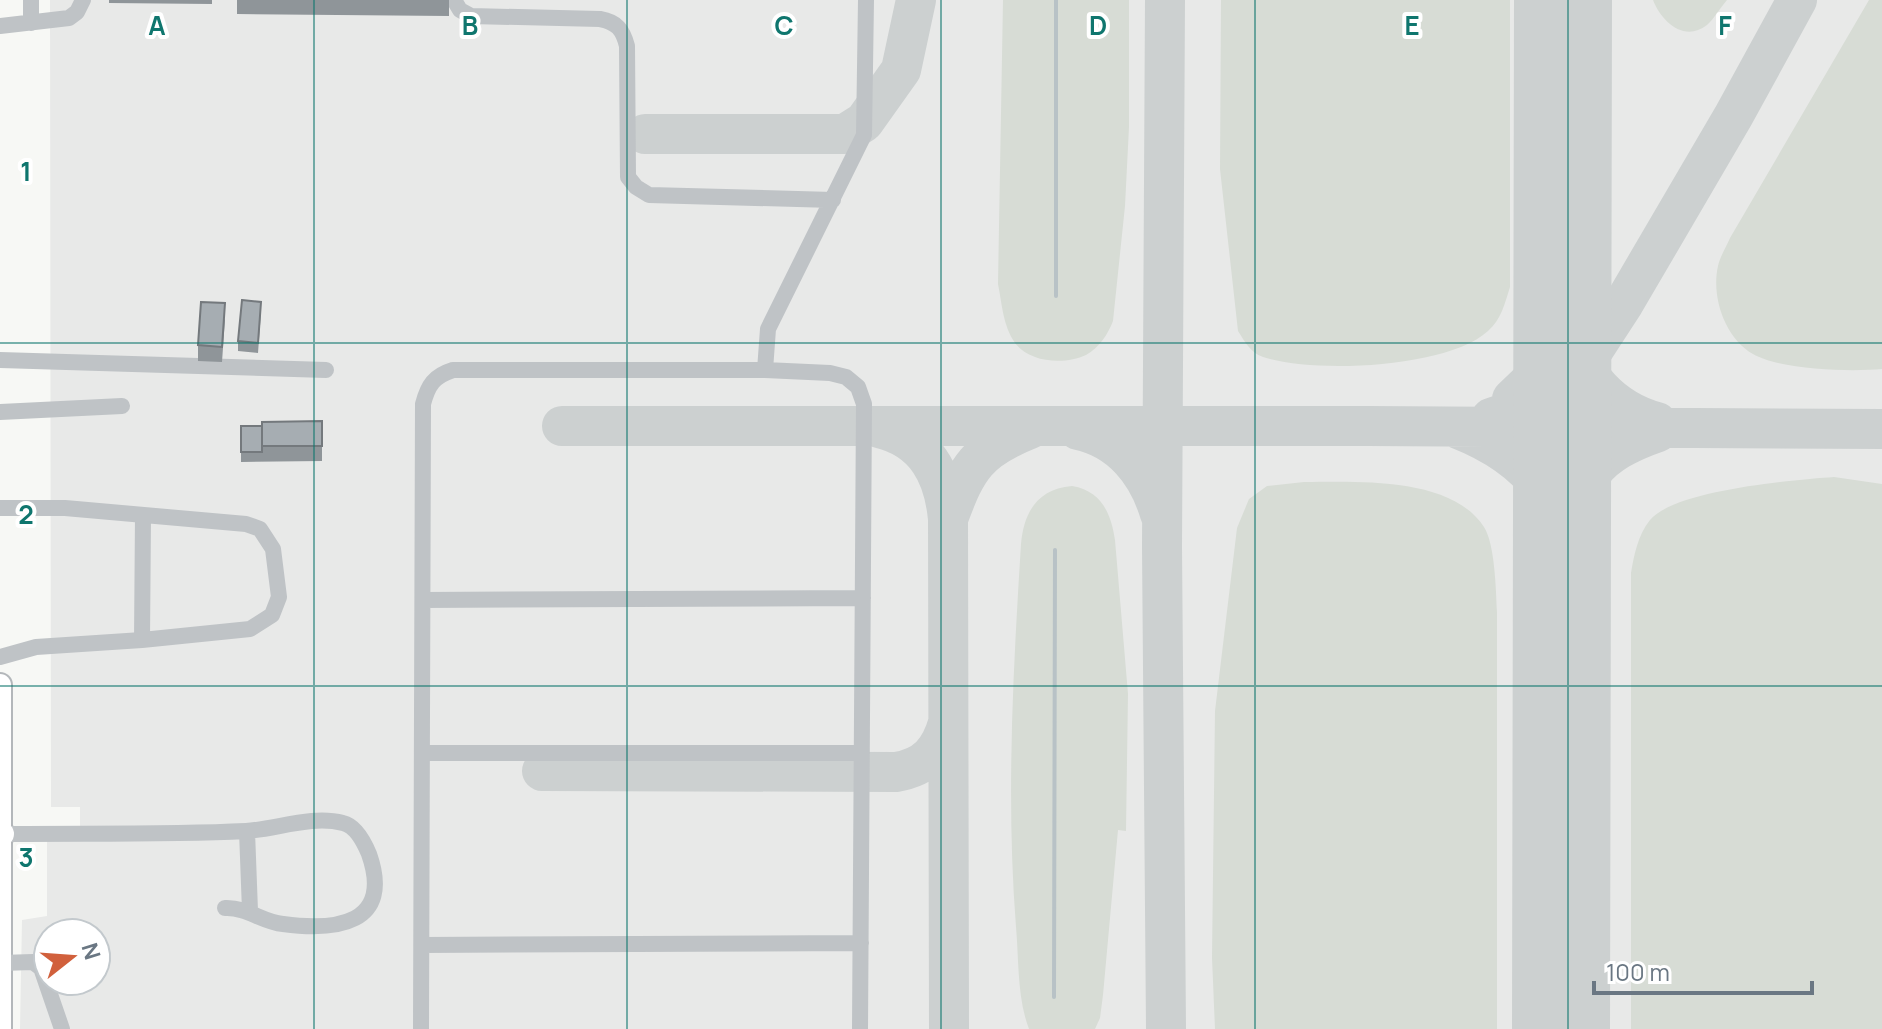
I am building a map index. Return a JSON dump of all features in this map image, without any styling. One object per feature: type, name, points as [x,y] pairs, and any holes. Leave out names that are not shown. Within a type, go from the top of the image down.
[{"type":"main road","points":[[0,685],[0,1029]]},
{"type":"lane","points":[[31,0],[31,23]]},
{"type":"lane","points":[[0,26],[69,18],[77,12],[83,0]]},
{"type":"lane","points":[[454,0],[460,10],[471,16],[600,19],[613,22],[624,33],[627,46],[628,177],[649,195],[833,200]]},
{"type":"lane","points":[[765,370],[768,329],[864,135],[866,0]]},
{"type":"lane","points":[[0,360],[326,370]]},
{"type":"lane","points":[[421,1029],[423,404],[428,387],[439,375],[453,370],[765,370],[830,373],[846,377],[858,387],[864,404],[860,1029]]},
{"type":"lane","points":[[0,412],[122,406]]},
{"type":"lane","points":[[0,508],[65,508],[246,524],[260,529],[273,549],[279,597],[272,615],[250,629],[36,647],[0,657]]},
{"type":"lane","points":[[142,640],[143,515]]},
{"type":"lane","points":[[423,600],[863,598]]},
{"type":"lane","points":[[422,753],[862,753]]},
{"type":"lane","points":[[1,834],[247,831],[327,820],[347,823],[356,831],[368,852],[374,893],[367,911],[350,922],[280,924],[250,911],[225,908]]},
{"type":"lane","points":[[247,831],[250,911]]},
{"type":"lane","points":[[422,945],[861,943]]},
{"type":"lane","points":[[1,963],[33,962],[41,968],[62,1029]]},
{"type":"shaded area","points":[[50,0],[1882,0],[1882,1029],[20,1029],[22,920],[32,918],[32,997],[112,997],[112,917],[41,917],[47,916],[47,840],[80,839],[80,807],[51,807]]},
{"type":"shaded area","points":[[1003,0],[1129,0],[1129,127],[1125,206],[1113,321],[1095,349],[1068,360],[1048,360],[1021,350],[1011,336],[1002,307],[998,284]]},
{"type":"shaded area","points":[[1221,0],[1510,0],[1510,287],[1499,316],[1488,331],[1469,343],[1443,353],[1379,364],[1346,366],[1285,362],[1263,357],[1248,346],[1238,331],[1220,169]]},
{"type":"shaded area","points":[[1653,0],[1727,0],[1707,25],[1690,32],[1682,31],[1668,22]]},
{"type":"shaded area","points":[[1869,0],[1882,0],[1882,369],[1835,370],[1780,364],[1743,347],[1728,327],[1722,316],[1717,291],[1718,266],[1730,238]]},
{"type":"shaded area","points":[[1834,477],[1882,484],[1882,1029],[1631,1029],[1631,573],[1635,552],[1650,520],[1684,501],[1736,488]]},
{"type":"shaded area","points":[[1304,482],[1375,483],[1426,490],[1449,498],[1469,510],[1488,535],[1497,612],[1497,1029],[1215,1029],[1212,958],[1215,711],[1237,528],[1249,499],[1267,486]]},
{"type":"shaded area","points":[[1072,486],[1098,498],[1108,513],[1115,540],[1128,694],[1126,831],[1118,830],[1103,995],[1095,1029],[1029,1029],[1019,979],[1011,831],[1013,687],[1021,544],[1025,521],[1035,504],[1050,492]]},
{"type":"building","points":[[242,300],[261,302],[258,343],[238,341]]},
{"type":"building","points":[[201,302],[225,303],[222,347],[198,345]]},
{"type":"building","points":[[322,421],[322,446],[262,446],[262,422]]},
{"type":"building","points":[[241,426],[262,426],[262,452],[241,452]]},
{"type":"waterway","points":[[1056,0],[1056,296]]},
{"type":"waterway","points":[[1054,997],[1055,550]]},
{"type":"taxiway","points":[[645,134],[845,134],[864,122],[901,70],[916,0]]},
{"type":"taxiway","points":[[1165,0],[1162,547],[1166,1029]]},
{"type":"taxiway","points":[[1491,418],[1532,404],[1583,366],[1624,303],[1734,115],[1797,0]]},
{"type":"taxiway","points":[[1512,399],[1537,375],[1562,333],[1600,388],[1625,409],[1657,422]]},
{"type":"taxiway","points":[[562,426],[1882,429]]},
{"type":"taxiway","points":[[879,428],[909,441],[930,461],[942,488],[948,519],[949,1029]]},
{"type":"taxiway","points":[[948,519],[961,486],[976,462],[998,445],[1030,429]]},
{"type":"taxiway","points":[[1458,429],[1499,449],[1523,467],[1551,503],[1562,540]]},
{"type":"taxiway","points":[[1078,430],[1107,441],[1131,460],[1148,485],[1160,514]]},
{"type":"taxiway","points":[[1562,540],[1576,500],[1593,471],[1619,449],[1658,432]]},
{"type":"taxiway","points":[[542,771],[896,772],[924,762],[941,742],[948,723]]},
{"type":"runway","points":[[1561,1029],[1563,0]]}]
